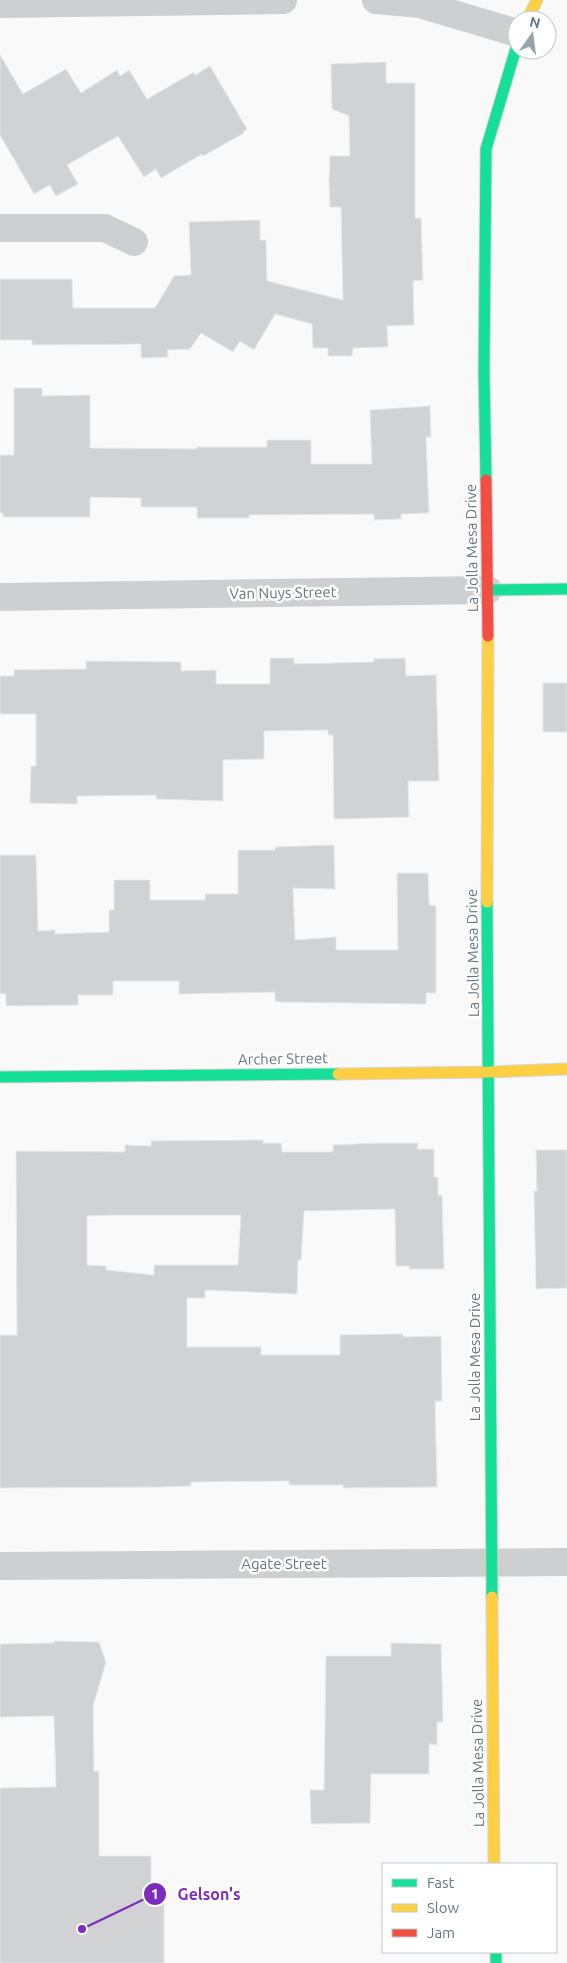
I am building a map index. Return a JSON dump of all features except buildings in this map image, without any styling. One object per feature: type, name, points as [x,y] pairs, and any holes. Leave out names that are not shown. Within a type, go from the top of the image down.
[{"type":"street","points":[[0,4],[283,0]]},
{"type":"street","points":[[376,0],[420,4],[507,30]]},
{"type":"street","name":"La Jolla Mesa Drive","points":[[494,1863],[490,1072],[486,831],[488,590],[484,371],[486,149],[513,60]]},
{"type":"street","points":[[0,228],[105,228],[134,242]]},
{"type":"street","name":"Van Nuys Street","points":[[0,597],[567,589]]},
{"type":"street","name":"Archer Street","points":[[0,1077],[567,1070]]},
{"type":"street","name":"Agate Street","points":[[0,1566],[567,1562]]},
{"type":"traffic: fast","points":[[486,480],[484,371],[486,149],[513,60]]},
{"type":"traffic: fast","points":[[488,590],[567,589]]},
{"type":"traffic: fast","points":[[487,902],[492,1597]]},
{"type":"traffic: fast","points":[[0,1077],[338,1074]]},
{"type":"traffic: fast","points":[[496,1953],[496,1963]]},
{"type":"traffic: slow","points":[[532,10],[537,0]]},
{"type":"traffic: slow","points":[[487,902],[488,636]]},
{"type":"traffic: slow","points":[[338,1074],[567,1069]]},
{"type":"traffic: slow","points":[[492,1597],[494,1863]]},
{"type":"traffic: jam","points":[[486,480],[488,636]]},
{"type":"place","name":"Gelson's","points":[[82,1929]]}]
